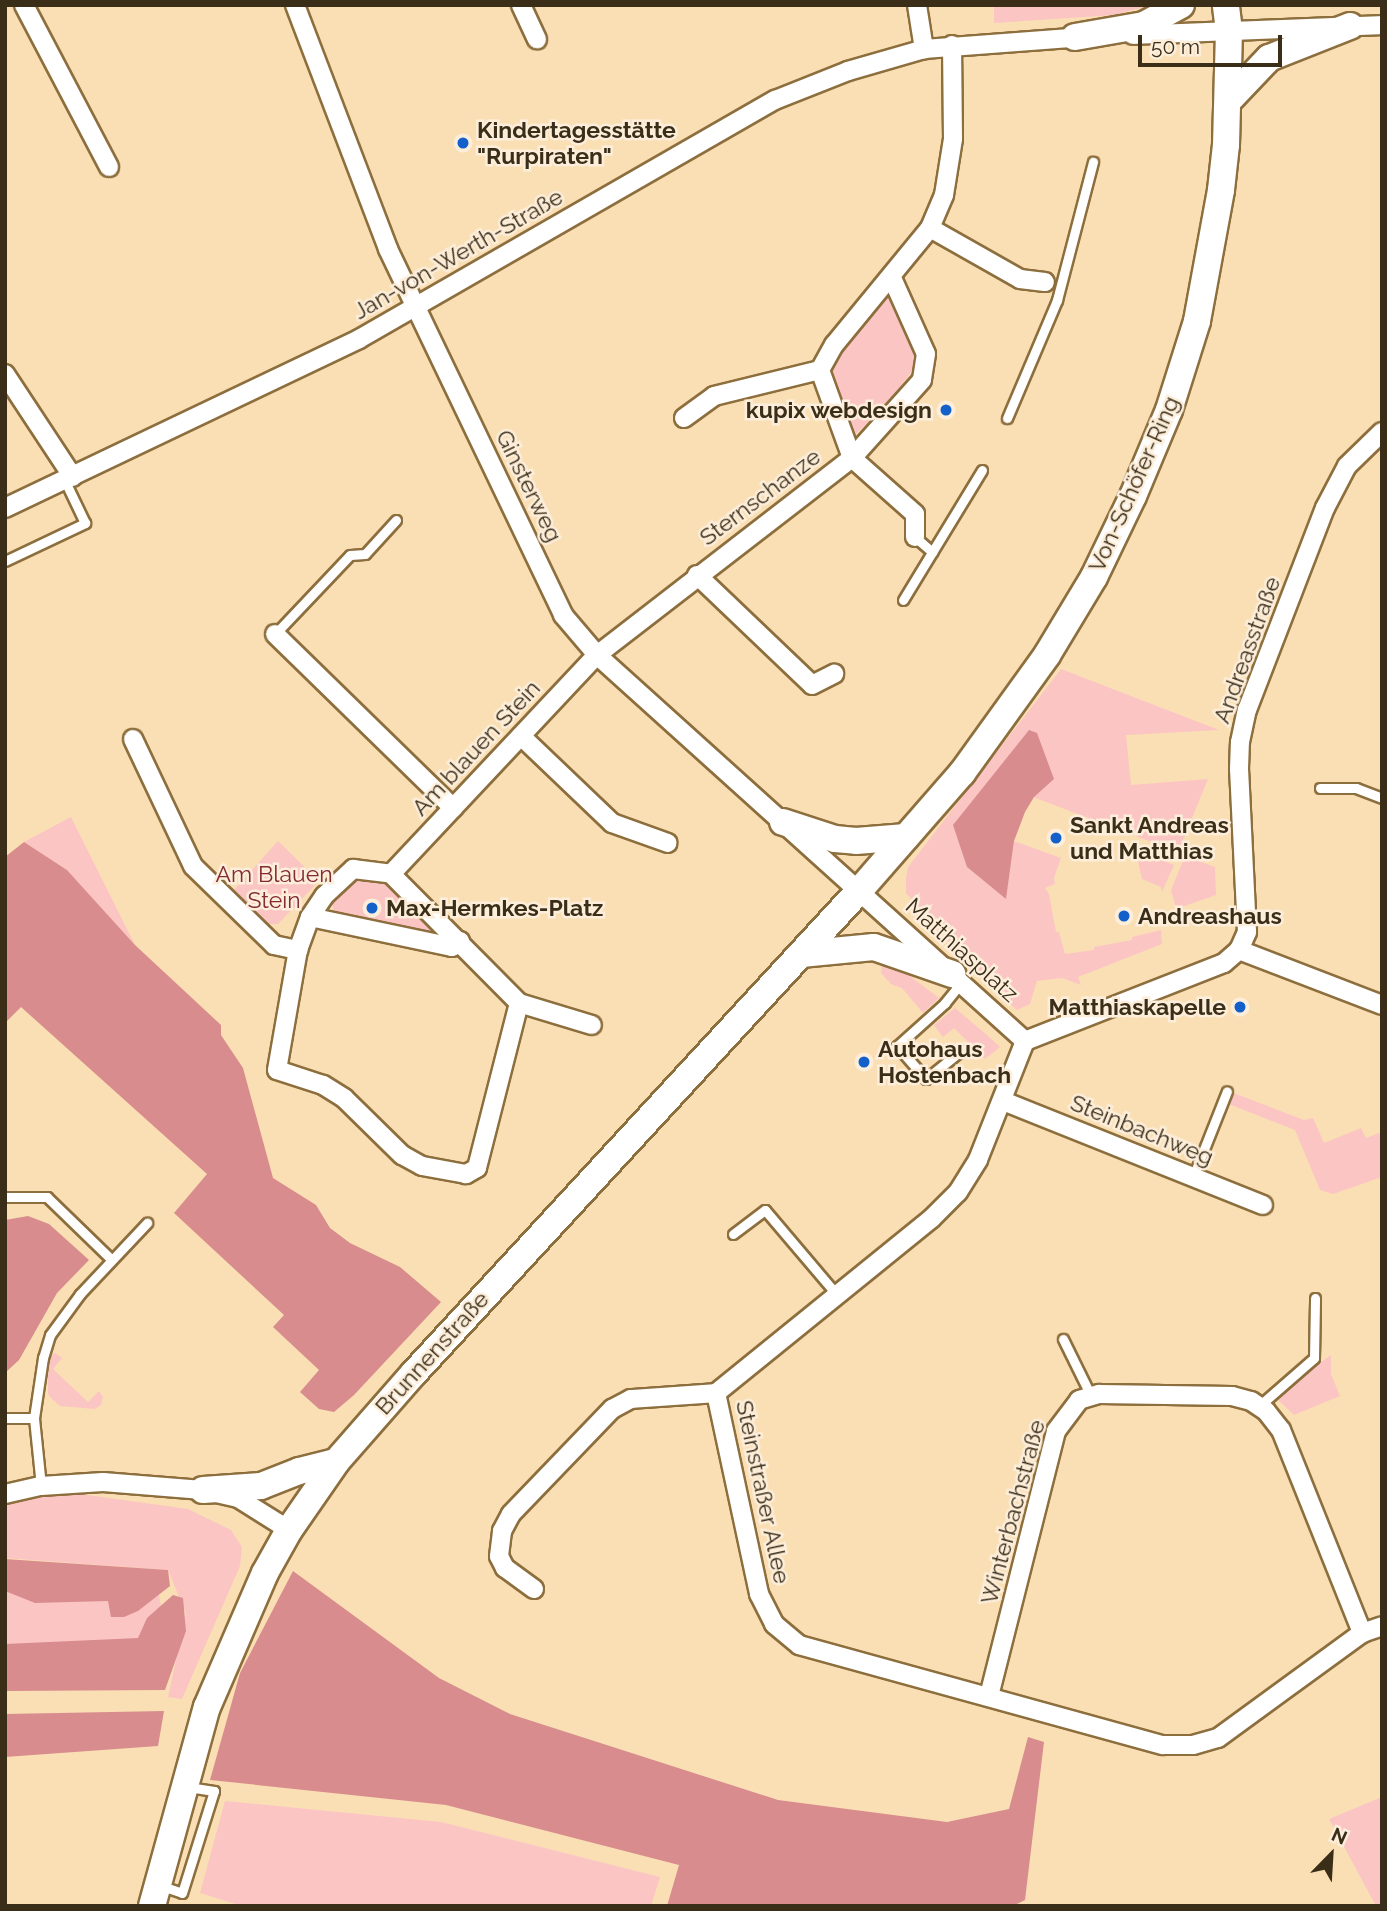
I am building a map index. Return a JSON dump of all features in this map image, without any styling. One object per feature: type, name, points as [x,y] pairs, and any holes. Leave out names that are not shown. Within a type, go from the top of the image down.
[{"type":"main road","points":[[1075,37],[1144,25],[1166,17],[1181,5]]},
{"type":"main road","name":"Von-Schöfer-Ring","points":[[859,891],[962,773],[1047,655],[1094,577],[1133,496],[1169,410],[1197,321],[1221,190],[1229,100],[1227,18]]},
{"type":"main road","points":[[1229,100],[1269,58],[1350,26]]},
{"type":"main road","points":[[783,822],[835,839],[880,841],[906,837]]},
{"type":"main road","name":"Brunnenstraße","points":[[155,1895],[207,1707],[265,1573],[289,1530],[336,1462],[414,1373],[859,891]]},
{"type":"main road","points":[[801,954],[874,947],[956,979]]},
{"type":"main road","points":[[203,1490],[261,1486],[299,1471],[336,1462]]},
{"type":"street","points":[[24,5],[109,167]]},
{"type":"street","name":"Ginsterweg","points":[[295,5],[388,249],[564,615],[597,655],[859,891]]},
{"type":"street","points":[[521,5],[537,40]]},
{"type":"street","points":[[917,5],[924,49]]},
{"type":"street","name":"Jan-von-Werth-Straße","points":[[5,508],[359,338],[775,100],[848,71],[924,49],[951,45],[1075,37],[1227,18],[1350,26],[1382,25]]},
{"type":"street","points":[[684,418],[714,396],[820,370],[834,345],[892,278],[930,228],[944,195],[953,139],[951,45]]},
{"type":"street","points":[[930,228],[1020,279],[1053,281]]},
{"type":"street","name":"Sternschanze","points":[[597,655],[697,575],[852,458],[922,380],[926,354],[892,278]]},
{"type":"street","name":"Sternschanze","points":[[820,370],[852,458],[915,514],[915,537]]},
{"type":"street","points":[[5,374],[69,479]]},
{"type":"street","name":"Andreasstraße","points":[[1239,950],[1247,932],[1239,769],[1240,742],[1247,710],[1325,508],[1347,466],[1382,432]]},
{"type":"street","name":"Sternschanze","points":[[697,575],[812,685],[834,674]]},
{"type":"street","points":[[275,634],[453,808]]},
{"type":"street","name":"Am blauen Stein","points":[[391,874],[597,655]]},
{"type":"street","points":[[521,736],[611,823],[668,843]]},
{"type":"street","points":[[134,739],[193,866],[274,945],[298,950]]},
{"type":"street","points":[[519,1003],[477,1168],[466,1174],[422,1166],[402,1155],[344,1098],[323,1085],[277,1070],[298,950],[310,917],[324,896],[353,869],[391,874],[519,1003],[593,1025]]},
{"type":"street","name":"Matthiasplatz","points":[[859,891],[1025,1041]]},
{"type":"street","points":[[310,917],[452,947],[460,941]]},
{"type":"street","points":[[1025,1041],[1185,984],[1224,963],[1239,950],[1382,1005]]},
{"type":"street","name":"Steinstraßer Allee","points":[[1025,1041],[978,1160],[958,1192],[931,1219],[716,1393],[759,1594],[774,1625],[799,1645],[1164,1745],[1192,1745],[1218,1738],[1362,1633],[1382,1626]]},
{"type":"street","name":"Steinbachweg","points":[[1003,1101],[1263,1205]]},
{"type":"street","points":[[534,1590],[505,1568],[499,1556],[502,1531],[511,1514],[612,1409],[631,1399],[716,1393]]},
{"type":"street","points":[[1091,1396],[1232,1396],[1259,1406],[1281,1430],[1362,1633]]},
{"type":"street","name":"Winterbachstraße","points":[[989,1696],[1056,1431],[1079,1400],[1091,1396]]},
{"type":"street","points":[[5,1494],[41,1486],[103,1482],[203,1490],[238,1498],[289,1530]]},
{"type":"lane","points":[[1007,418],[1057,300],[1053,281],[1093,162]]},
{"type":"lane","points":[[903,600],[982,470]]},
{"type":"lane","points":[[5,561],[85,523],[69,479]]},
{"type":"lane","points":[[275,634],[350,555],[365,554],[396,520]]},
{"type":"lane","points":[[915,537],[932,552]]},
{"type":"lane","points":[[1320,788],[1356,788],[1382,798]]},
{"type":"lane","points":[[956,979],[945,1003],[897,1045],[926,1079],[962,1051]]},
{"type":"lane","points":[[1193,1177],[1227,1091]]},
{"type":"lane","points":[[5,1197],[47,1197],[111,1259]]},
{"type":"lane","points":[[733,1234],[765,1210],[837,1295]]},
{"type":"lane","points":[[41,1486],[34,1418],[43,1358],[50,1335],[111,1259],[147,1223]]},
{"type":"lane","points":[[1259,1406],[1314,1358],[1315,1298]]},
{"type":"lane","points":[[1063,1339],[1091,1396]]},
{"type":"lane","points":[[5,1418],[34,1418]]},
{"type":"green space","points":[[994,5],[1152,5],[1114,15],[994,23]]},
{"type":"green space","points":[[887,294],[914,346],[916,366],[891,399],[855,435],[832,384],[833,359]]},
{"type":"green space","points":[[1061,669],[1219,730],[1126,735],[1131,785],[1208,779],[1178,852],[1033,797],[969,807],[954,825],[967,867],[1006,898],[1014,841],[1061,858],[1054,878],[1055,884],[1045,888],[1049,894],[1056,932],[1059,932],[1065,954],[1094,950],[1094,947],[1132,940],[1132,937],[1161,930],[1162,944],[1078,977],[1081,985],[1062,978],[1037,981],[1030,1004],[1017,1010],[979,976],[906,893],[906,878],[908,867]]},
{"type":"green space","points":[[71,817],[135,945],[67,870],[24,842]]},
{"type":"green space","name":"Am Blauen Stein","points":[[278,841],[319,881],[278,924],[268,924],[234,890]]},
{"type":"green space","points":[[1143,852],[1174,865],[1162,892],[1161,887],[1142,879],[1137,857]]},
{"type":"green space","points":[[1185,856],[1215,867],[1216,895],[1176,909],[1171,890]]},
{"type":"green space","name":"Max-Hermkes-Platz","points":[[349,880],[385,881],[441,939],[336,917],[330,899]]},
{"type":"green space","points":[[882,961],[898,967],[939,998],[923,1013],[902,988],[891,984],[881,973]]},
{"type":"green space","points":[[955,1008],[1000,1047],[985,1059],[954,1028],[943,1037],[934,1025]]},
{"type":"green space","points":[[1231,1092],[1304,1120],[1313,1118],[1324,1143],[1361,1128],[1366,1138],[1382,1132],[1382,1177],[1333,1194],[1320,1190],[1295,1130],[1226,1103]]},
{"type":"green space","points":[[55,1353],[62,1358],[53,1369],[88,1402],[99,1391],[103,1397],[101,1405],[95,1409],[60,1406],[53,1400],[48,1394],[48,1376],[51,1356]]},
{"type":"green space","points":[[1331,1355],[1331,1374],[1340,1396],[1294,1415],[1276,1398],[1285,1388]]},
{"type":"green space","points":[[59,1491],[188,1509],[231,1530],[242,1547],[240,1566],[182,1699],[168,1697],[186,1614],[168,1570],[5,1558],[5,1502]]},
{"type":"green space","points":[[5,1576],[157,1584],[167,1637],[5,1656]]},
{"type":"green space","points":[[1382,1797],[1382,1906],[1376,1906],[1329,1819]]},
{"type":"green space","points":[[225,1801],[441,1822],[660,1877],[651,1906],[242,1906],[200,1893]]},
{"type":"shaded area","points":[[1029,730],[1037,733],[1054,779],[1034,797],[1025,812],[1014,841],[1006,899],[967,867],[953,825]]},
{"type":"shaded area","points":[[24,842],[67,870],[135,945],[221,1025],[221,1035],[243,1068],[273,1178],[316,1205],[330,1228],[350,1243],[400,1267],[441,1302],[354,1395],[334,1412],[319,1409],[300,1392],[319,1370],[273,1327],[284,1315],[174,1213],[207,1174],[21,1007],[5,1023],[5,857]]},
{"type":"shaded area","points":[[28,1216],[49,1224],[89,1260],[57,1293],[19,1360],[5,1373],[5,1220]]},
{"type":"shaded area","points":[[5,1559],[168,1570],[170,1586],[138,1611],[124,1617],[111,1617],[108,1601],[35,1603],[5,1591]]},
{"type":"shaded area","points":[[293,1571],[439,1678],[510,1714],[778,1800],[947,1822],[1009,1809],[1028,1737],[1044,1742],[1025,1900],[1013,1906],[667,1906],[679,1865],[446,1805],[210,1780],[240,1673]]},
{"type":"shaded area","points":[[173,1595],[183,1598],[186,1631],[165,1690],[5,1691],[5,1644],[138,1638],[147,1618]]},
{"type":"shaded area","points":[[164,1711],[158,1746],[5,1757],[5,1714]]},
{"type":"place","name":"Kindertagesstätte \"Rurpiraten\"","points":[[463,143]]},
{"type":"place","name":"kupix webdesign","points":[[946,410]]},
{"type":"place","name":"Sankt Andreas und Matthias","points":[[1056,838]]},
{"type":"place","name":"Max-Hermkes-Platz","points":[[372,908]]},
{"type":"place","name":"Andreashaus","points":[[1124,916]]},
{"type":"place","name":"Matthiaskapelle","points":[[1240,1007]]},
{"type":"place","name":"Autohaus Hostenbach","points":[[864,1062]]}]
